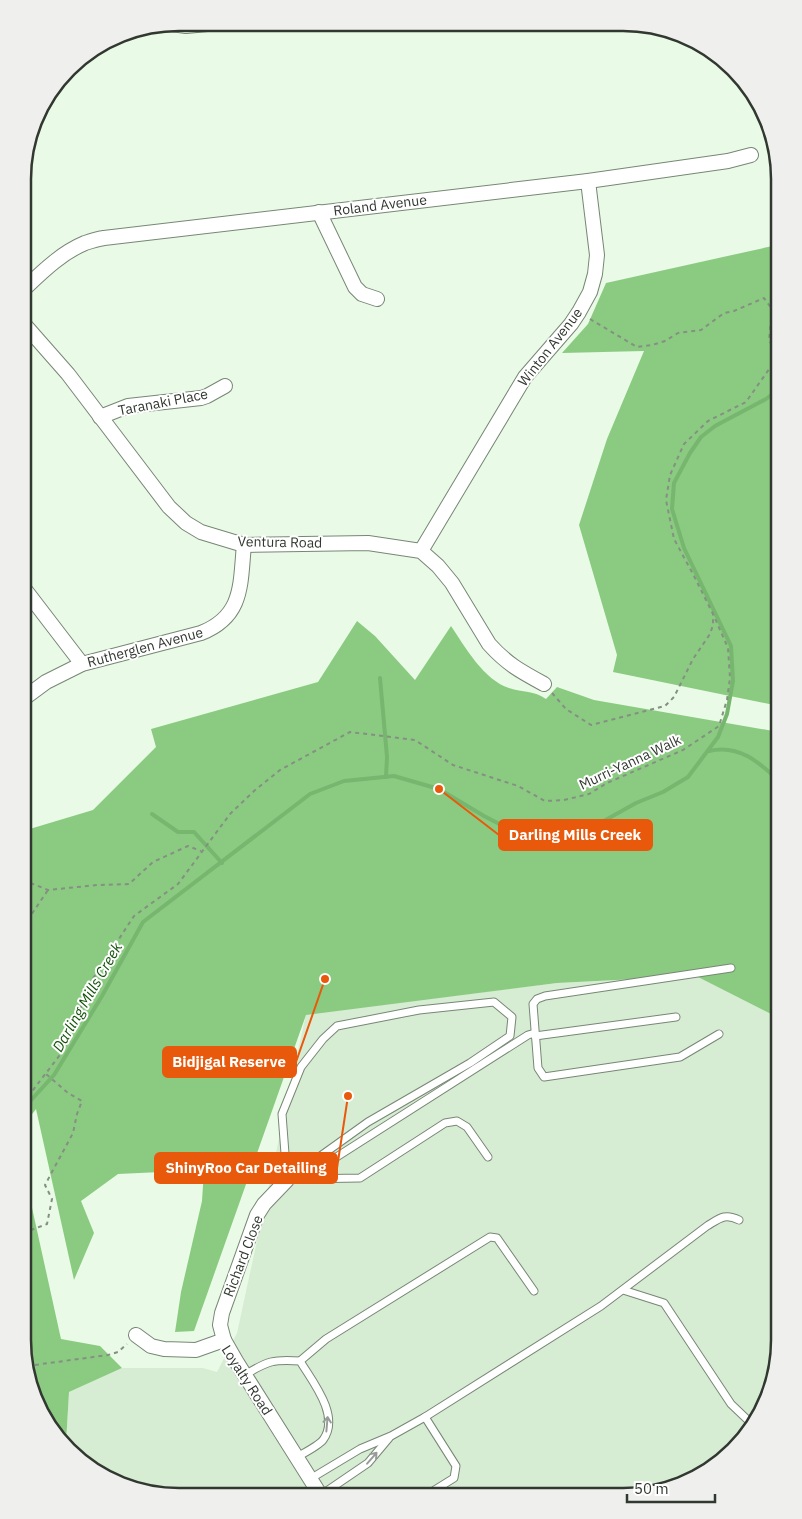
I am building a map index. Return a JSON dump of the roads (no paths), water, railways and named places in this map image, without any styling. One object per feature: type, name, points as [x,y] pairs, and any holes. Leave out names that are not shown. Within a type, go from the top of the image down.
[{"type":"street","name":"Roland Avenue","points":[[31,283],[68,252],[85,243],[104,238],[588,181],[728,161],[751,155]]},
{"type":"street","name":"Winton Avenue","points":[[421,550],[525,377],[562,335],[579,312],[590,292],[597,255],[588,181]]},
{"type":"street","points":[[319,212],[355,287],[362,294],[377,299]]},
{"type":"street","name":"Ventura Road","points":[[31,332],[68,374],[178,516],[201,532],[244,545],[368,543],[421,550]]},
{"type":"street","name":"Taranaki Place","points":[[100,417],[128,406],[200,398],[224,386]]},
{"type":"street","name":"Rutherglen Avenue","points":[[31,693],[46,682],[82,664],[201,633],[218,625],[232,610],[236,602],[244,545]]},
{"type":"street","points":[[421,550],[452,583],[488,644],[512,666],[544,684]]},
{"type":"street","points":[[31,597],[82,664]]},
{"type":"street","name":"Richard Close","points":[[224,1340],[220,1326],[222,1313],[257,1216],[264,1204],[287,1180]]},
{"type":"street","name":"Loyalty Road","points":[[136,1335],[151,1346],[164,1349],[196,1350],[224,1340],[316,1488]]},
{"type":"lane","points":[[719,1034],[680,1057],[544,1077],[538,1068],[533,1004],[542,997],[731,968]]},
{"type":"lane","points":[[494,1002],[512,1017],[510,1036],[470,1063],[368,1122],[287,1180],[282,1114],[301,1067],[336,1026],[419,1010],[494,1002]]},
{"type":"lane","points":[[302,1179],[528,1035],[676,1017]]},
{"type":"lane","points":[[287,1180],[360,1178],[445,1123],[457,1121],[467,1127],[488,1157]]},
{"type":"lane","points":[[310,1479],[360,1449],[390,1436],[424,1417],[593,1312],[719,1218],[730,1216],[739,1220]]},
{"type":"lane","points":[[245,1375],[260,1365],[280,1359],[300,1361],[326,1339],[490,1237],[497,1238],[534,1291]]},
{"type":"lane","points":[[623,1290],[664,1303],[731,1404],[747,1419]]},
{"type":"lane","points":[[297,1457],[323,1441],[328,1430],[328,1417],[322,1396],[300,1361]]},
{"type":"lane","points":[[424,1417],[456,1466],[454,1478],[438,1488]]},
{"type":"lane","points":[[332,1488],[368,1463],[390,1436]]},
{"type":"waterway","name":"Darling Mills Creek","points":[[31,1100],[54,1075],[102,996],[143,922],[310,794],[344,781],[394,776],[439,789],[528,839],[553,846],[568,841],[636,803],[663,792],[688,777],[718,737],[727,714],[733,681],[731,646],[684,548],[672,509],[674,483],[701,437],[715,426],[771,395]]},
{"type":"waterway","points":[[380,678],[387,757],[386,777]]},
{"type":"waterway","points":[[709,751],[720,749],[739,752],[756,761],[770,773]]},
{"type":"waterway","points":[[152,814],[178,832],[194,832],[222,863]]},
{"type":"place","name":"Darling Mills Creek","points":[[439,789]]},
{"type":"place","name":"Bidjigal Reserve","points":[[325,979]]},
{"type":"place","name":"ShinyRoo Car Detailing","points":[[348,1096]]}]
